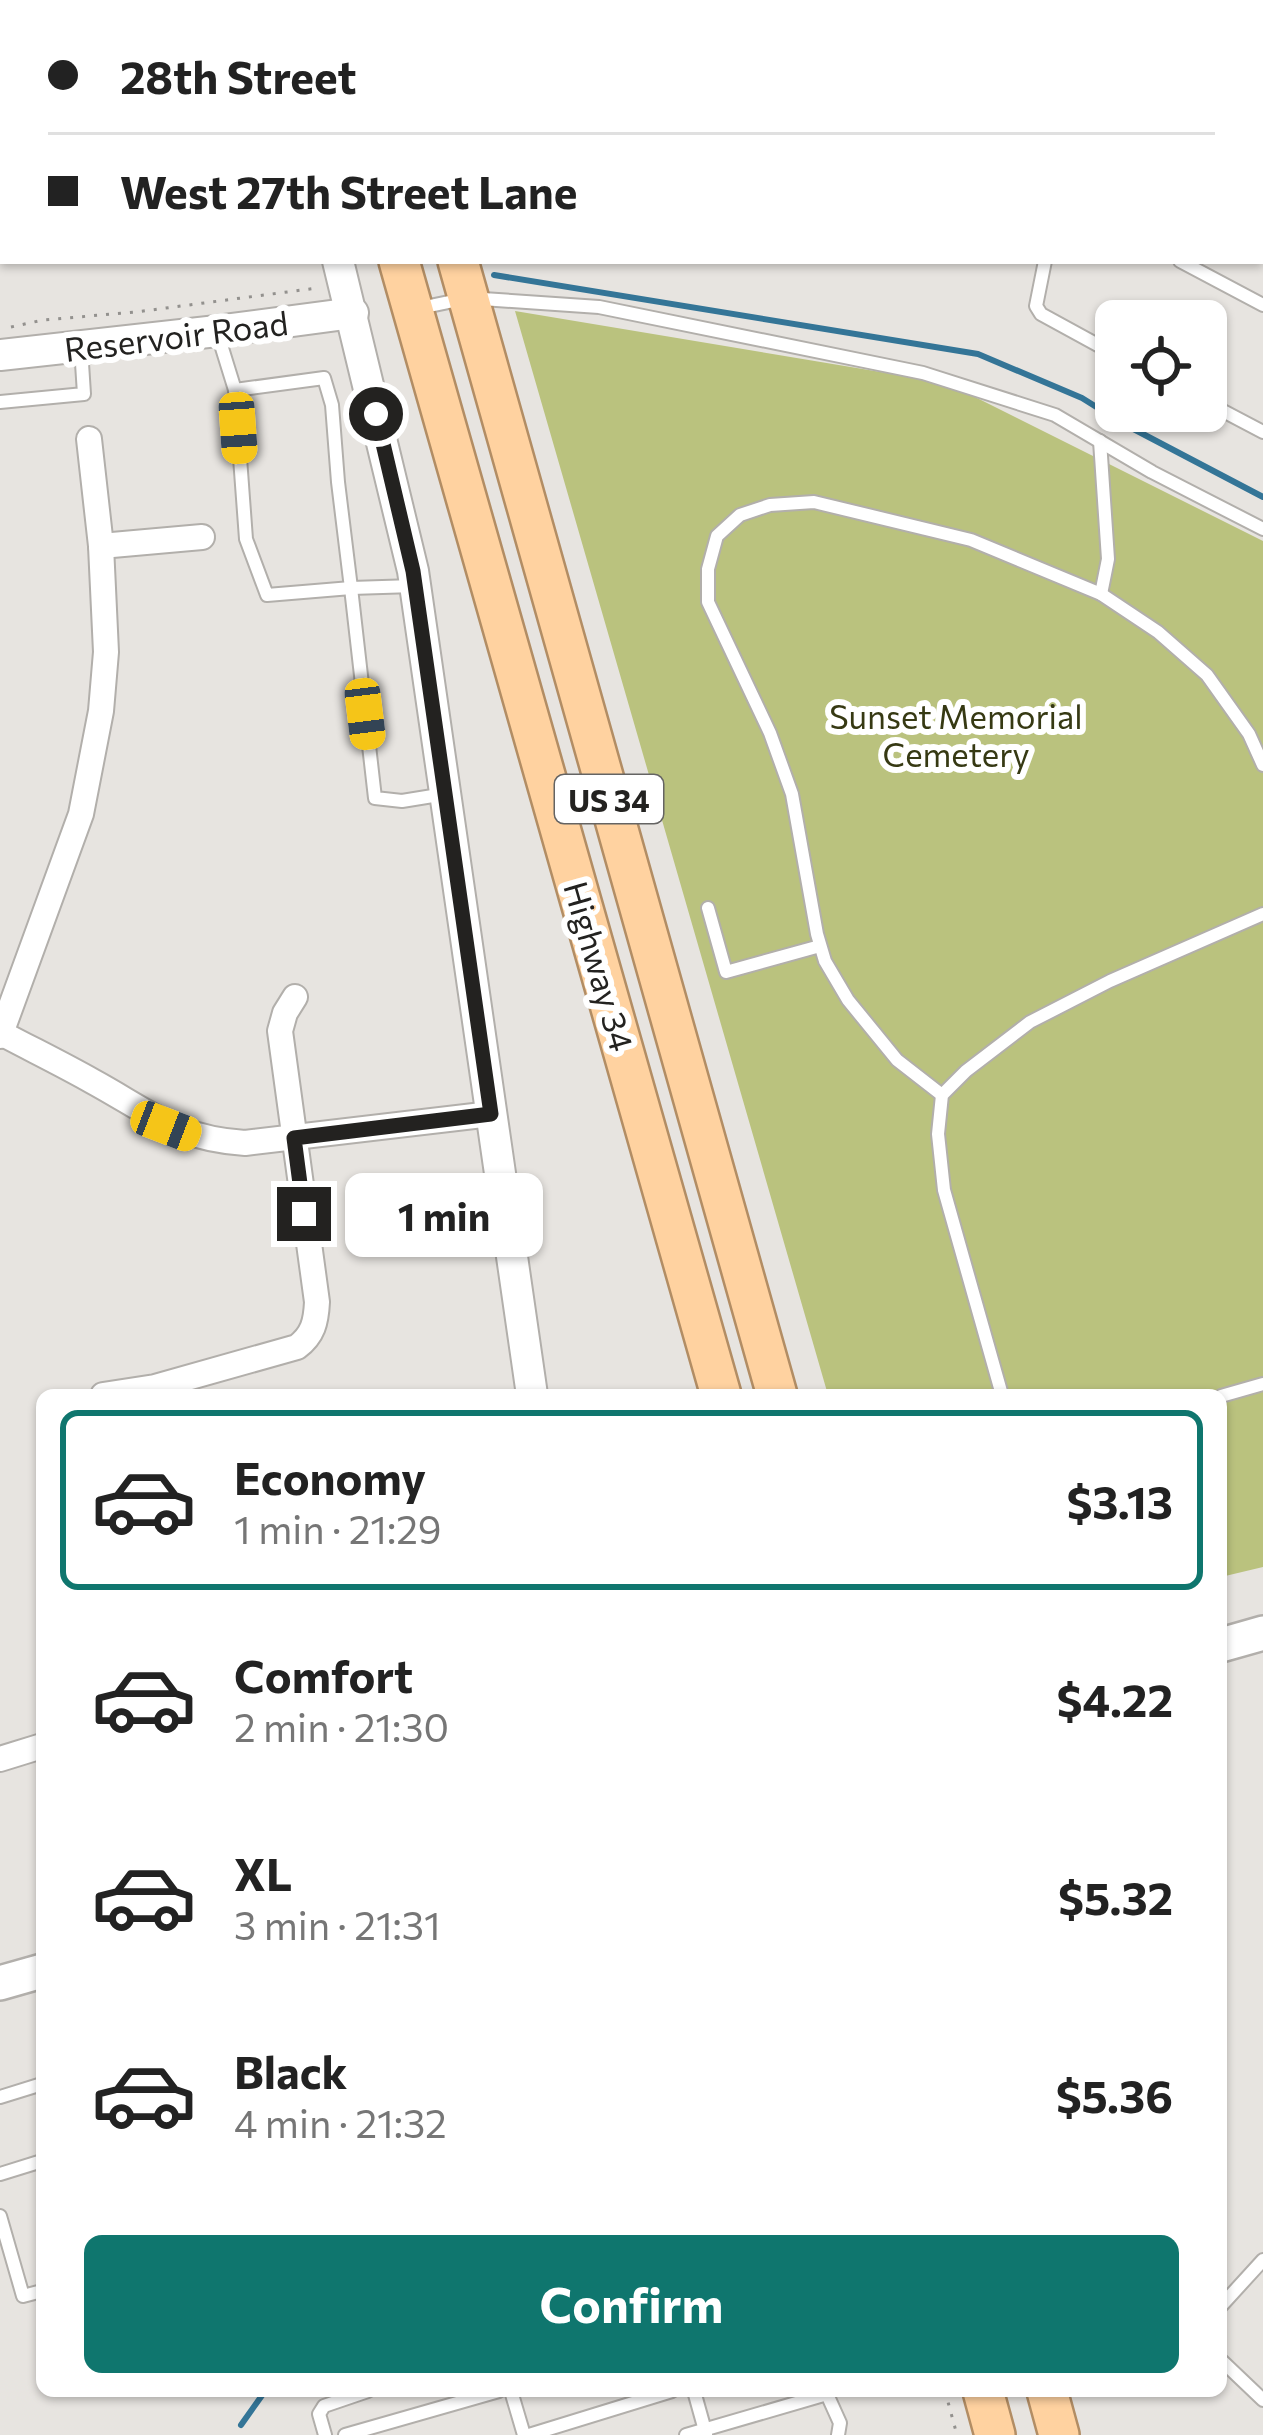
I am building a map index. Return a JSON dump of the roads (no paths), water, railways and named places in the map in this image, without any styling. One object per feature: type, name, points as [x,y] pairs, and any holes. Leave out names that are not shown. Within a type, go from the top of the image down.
[{"type":"highway","name":"Highway 34","points":[[400,264],[719,1389]]},
{"type":"highway","name":"Highway 34","points":[[463,280],[775,1389]]},
{"type":"highway","points":[[984,2397],[994,2435]]},
{"type":"highway","points":[[1049,2397],[1059,2435]]},
{"type":"main road","points":[[1227,1643],[1263,1634]]},
{"type":"main road","points":[[0,1983],[36,1973]]},
{"type":"street","points":[[339,264],[415,586],[531,1389]]},
{"type":"street","name":"Reservoir Road","points":[[0,355],[352,313]]},
{"type":"street","points":[[89,439],[101,546],[103,691],[81,814],[0,1034],[166,1126],[217,1141],[245,1143],[491,1114]]},
{"type":"street","points":[[101,546],[202,537]]},
{"type":"street","points":[[148,1389],[308,1340],[316,1302],[280,1031],[295,997]]},
{"type":"street","points":[[0,1759],[36,1749]]},
{"type":"lane","points":[[1044,264],[1036,306],[1041,314],[1095,344]]},
{"type":"lane","points":[[1186,264],[1263,305]]},
{"type":"lane","points":[[413,310],[463,280],[922,373],[1055,415],[1263,529]]},
{"type":"lane","points":[[217,331],[235,391],[246,538],[267,595],[415,586]]},
{"type":"lane","points":[[0,402],[85,394],[81,347]]},
{"type":"lane","points":[[235,391],[324,378],[332,405],[375,798],[402,801],[445,794]]},
{"type":"lane","points":[[1227,413],[1263,432]]},
{"type":"lane","points":[[1100,441],[1108,559],[1101,594]]},
{"type":"lane","points":[[942,1095],[897,1060],[848,1000],[824,961],[792,794],[770,733],[708,602],[708,569],[717,536],[740,515],[770,505],[814,502],[971,540],[1101,594],[1158,632],[1207,675],[1249,734],[1263,765]]},
{"type":"lane","points":[[708,908],[726,972],[820,946]]},
{"type":"lane","points":[[1000,1389],[944,1190],[938,1134],[942,1095],[1030,1022],[1263,914]]},
{"type":"lane","points":[[1227,1394],[1263,1384]]},
{"type":"lane","points":[[0,2097],[36,2086]]},
{"type":"lane","points":[[0,2174],[36,2164]]},
{"type":"lane","points":[[0,2216],[23,2296],[36,2293]]},
{"type":"lane","points":[[1227,2299],[1263,2260]]},
{"type":"lane","points":[[1227,2366],[1263,2400]]},
{"type":"lane","points":[[326,2435],[319,2414],[324,2406],[350,2397]]},
{"type":"lane","points":[[345,2435],[478,2397]]},
{"type":"lane","points":[[514,2397],[526,2435],[652,2397]]},
{"type":"lane","points":[[696,2397],[706,2432]]},
{"type":"lane","points":[[686,2435],[814,2397]]},
{"type":"lane","points":[[828,2397],[840,2423],[838,2435]]},
{"type":"waterway","points":[[494,275],[978,354],[1082,398],[1263,497]]},
{"type":"waterway","points":[[241,2425],[261,2397]]},
{"type":"park label","name":"Sunset Memorial Cemetery","points":[[956,734]]}]
